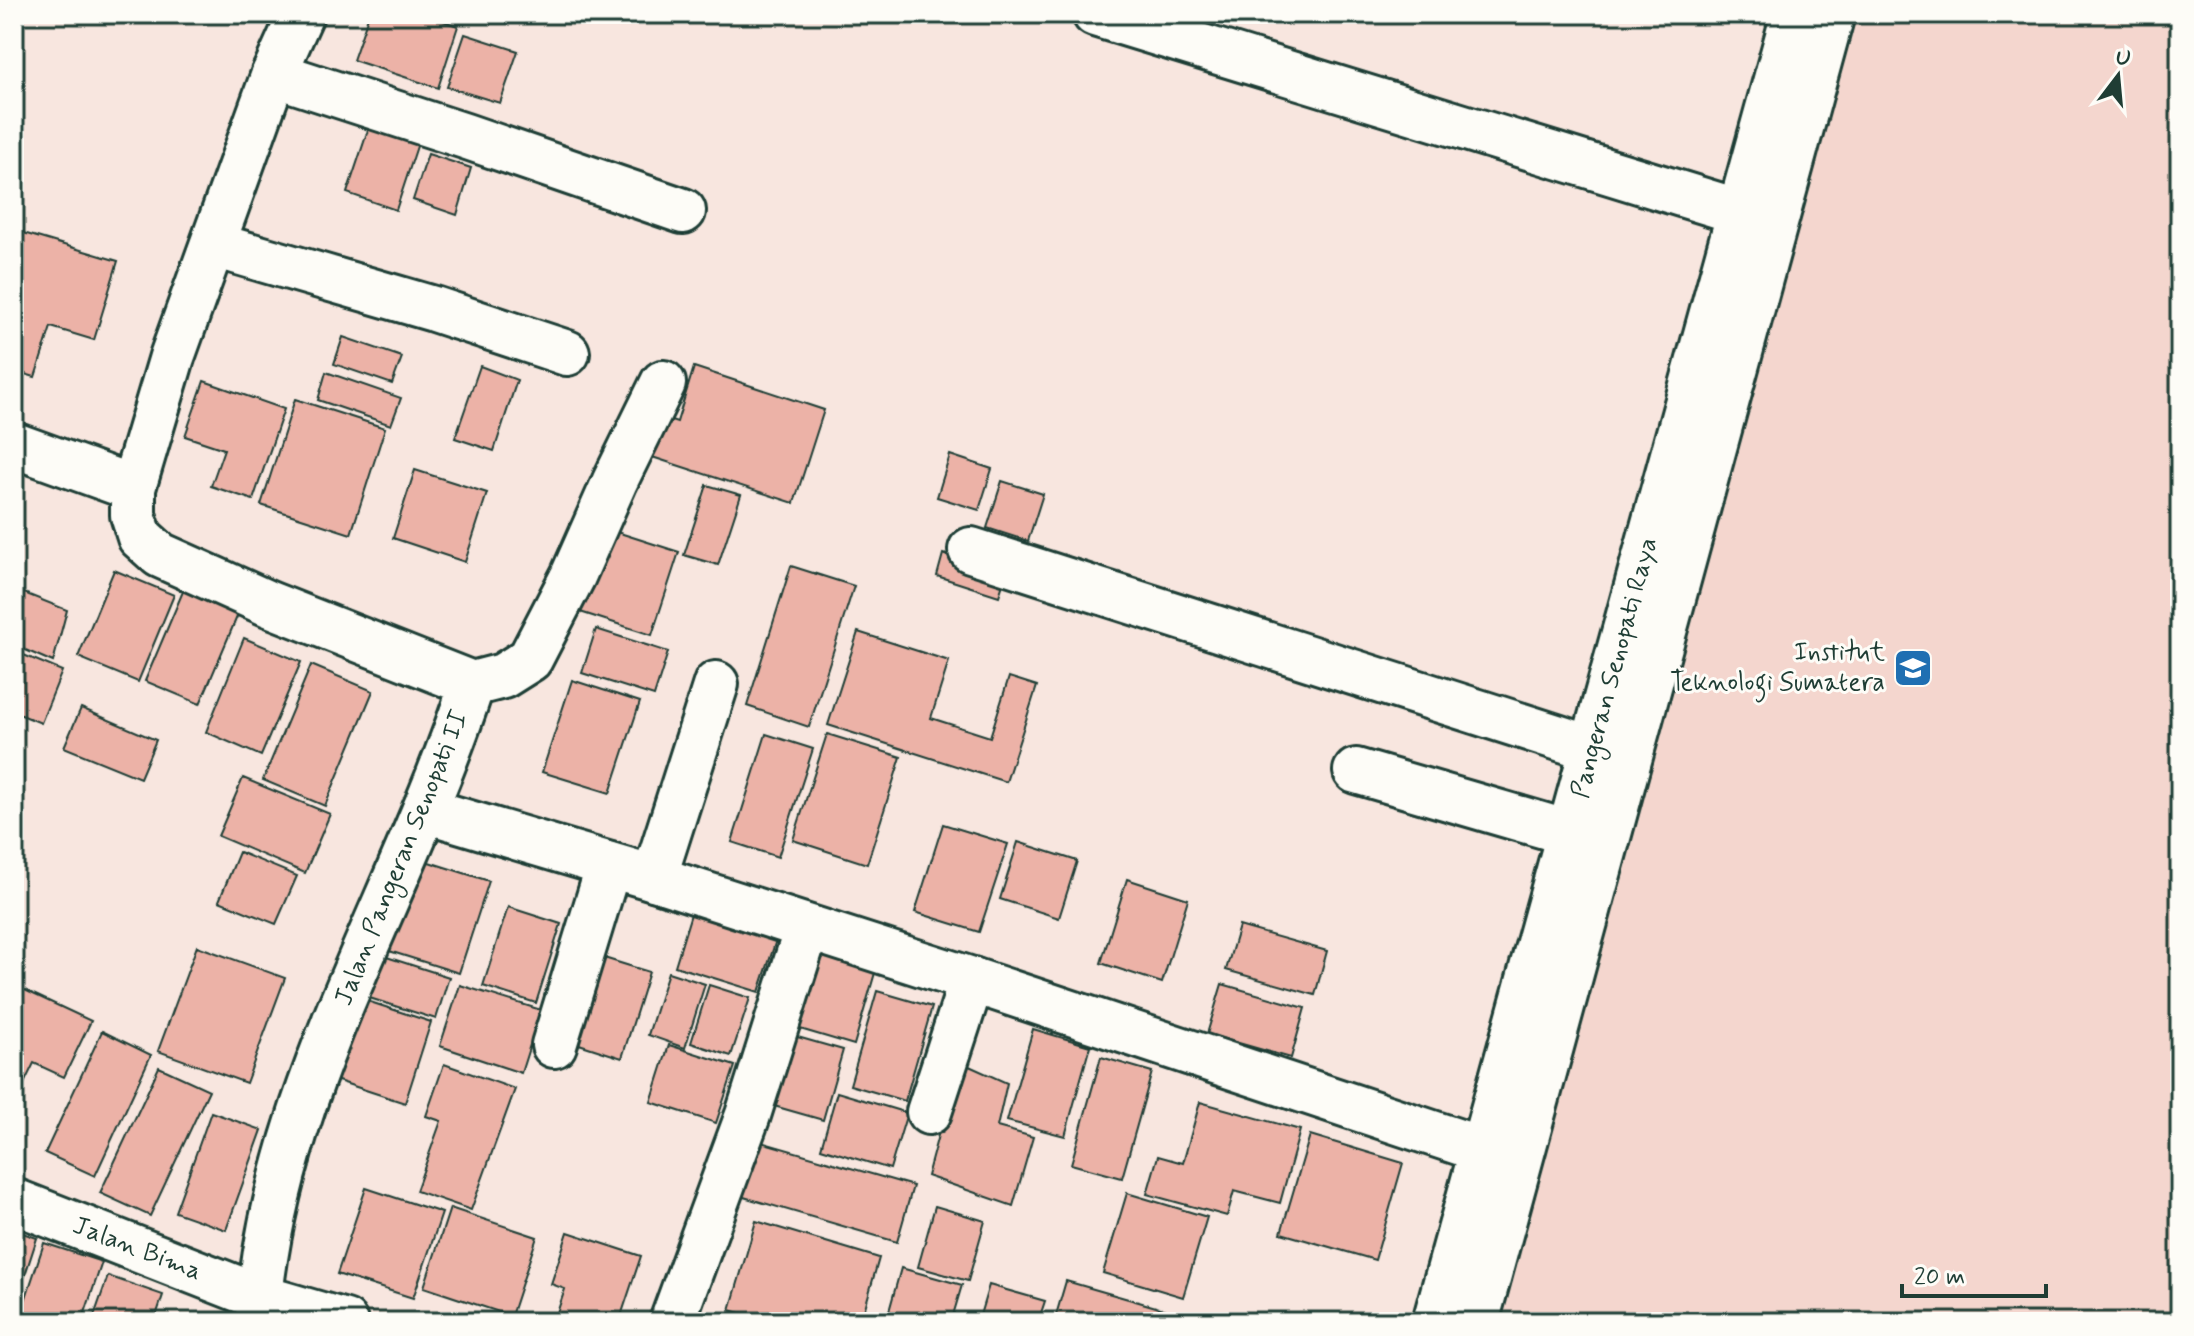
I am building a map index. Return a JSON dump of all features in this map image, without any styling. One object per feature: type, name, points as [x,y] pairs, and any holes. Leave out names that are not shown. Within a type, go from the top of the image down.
[{"type":"street","points":[[14,445],[133,488],[172,357],[274,74],[301,14]]},
{"type":"street","points":[[1095,14],[1740,212]]},
{"type":"street","name":"Pangeran Senopati Raya","points":[[1476,1322],[1740,212],[1794,14]]},
{"type":"street","name":"Pangeran Senopati Raya","points":[[1435,1322],[1569,833],[1610,755],[1832,14]]},
{"type":"street","points":[[274,74],[683,211]]},
{"type":"street","points":[[214,245],[434,309],[567,353]]},
{"type":"street","points":[[472,684],[503,676],[530,659],[573,576],[663,383]]},
{"type":"street","name":"Jalan Pangeran Senopati II","points":[[133,488],[133,515],[140,537],[160,555],[269,604],[472,684],[450,749],[317,1065],[279,1184],[258,1310]]},
{"type":"street","points":[[971,550],[1610,755]]},
{"type":"street","points":[[654,878],[716,684]]},
{"type":"street","points":[[1356,771],[1569,833]]},
{"type":"street","points":[[425,810],[654,878],[972,980],[1483,1150]]},
{"type":"street","points":[[554,1045],[609,865]]},
{"type":"street","points":[[672,1322],[748,1115],[807,928]]},
{"type":"street","points":[[929,1112],[972,980]]},
{"type":"street","name":"Jalan Bima","points":[[14,1201],[258,1310],[345,1322]]},
{"type":"shaded area","name":"Institut Teknologi Sumatera","points":[[1824,14],[2180,14],[2180,1322],[1467,1322]]},
{"type":"building","points":[[369,14],[422,14],[458,26],[438,88],[353,60]]},
{"type":"building","points":[[465,34],[518,51],[500,103],[447,87]]},
{"type":"building","points":[[371,121],[420,137],[396,210],[347,193]]},
{"type":"building","points":[[428,154],[471,168],[457,215],[413,200]]},
{"type":"building","points":[[20,232],[118,261],[94,340],[51,327],[35,377],[14,371],[14,253]]},
{"type":"building","points":[[343,337],[402,357],[392,384],[334,364]]},
{"type":"building","points":[[480,366],[517,380],[494,451],[455,438]]},
{"type":"building","points":[[694,367],[824,410],[794,503],[643,454],[656,415],[677,422]]},
{"type":"building","points":[[326,372],[401,398],[391,425],[318,400]]},
{"type":"building","points":[[204,381],[284,409],[253,500],[211,486],[224,449],[185,436]]},
{"type":"building","points":[[295,399],[385,428],[351,534],[261,505]]},
{"type":"building","points":[[950,455],[992,469],[979,510],[937,497]]},
{"type":"building","points":[[415,470],[487,493],[465,562],[393,538]]},
{"type":"building","points":[[1002,481],[1043,494],[1028,541],[987,528]]},
{"type":"building","points":[[707,485],[741,495],[718,565],[684,555]]},
{"type":"building","points":[[601,527],[679,552],[652,635],[574,610]]},
{"type":"building","points":[[943,554],[1006,575],[999,596],[937,576]]},
{"type":"building","points":[[791,566],[854,586],[809,727],[747,706]]},
{"type":"building","points":[[114,570],[174,595],[138,682],[78,657]]},
{"type":"building","points":[[14,589],[67,610],[53,662],[14,645]]},
{"type":"building","points":[[184,589],[239,612],[200,704],[145,681]]},
{"type":"building","points":[[596,629],[668,652],[654,696],[582,673]]},
{"type":"building","points":[[858,632],[949,661],[931,718],[990,737],[1009,677],[1037,686],[1006,782],[828,725]]},
{"type":"building","points":[[244,638],[301,662],[261,756],[206,732]]},
{"type":"building","points":[[14,651],[62,671],[41,723],[14,712]]},
{"type":"building","points":[[311,665],[373,691],[325,806],[263,780]]},
{"type":"building","points":[[572,680],[640,702],[610,793],[542,772]]},
{"type":"building","points":[[81,708],[156,740],[140,778],[64,747]]},
{"type":"building","points":[[766,734],[813,749],[778,857],[732,842]]},
{"type":"building","points":[[827,734],[901,757],[867,864],[793,840]]},
{"type":"building","points":[[243,778],[330,814],[305,873],[218,836]]},
{"type":"building","points":[[943,824],[1008,844],[979,932],[915,912]]},
{"type":"building","points":[[1018,842],[1077,861],[1059,918],[1000,899]]},
{"type":"building","points":[[239,852],[297,876],[276,924],[219,901]]},
{"type":"building","points":[[413,857],[489,881],[459,973],[383,949]]},
{"type":"building","points":[[1127,879],[1188,899],[1162,983],[1101,963]]},
{"type":"building","points":[[694,904],[779,931],[759,992],[675,966]]},
{"type":"building","points":[[508,907],[561,924],[536,1003],[483,986]]},
{"type":"building","points":[[1239,926],[1327,951],[1315,995],[1226,970]]},
{"type":"building","points":[[815,940],[879,959],[854,1045],[790,1026]]},
{"type":"building","points":[[197,946],[285,978],[246,1083],[158,1051]]},
{"type":"building","points":[[374,953],[449,977],[436,1019],[360,995]]},
{"type":"building","points":[[604,958],[649,972],[622,1058],[576,1043]]},
{"type":"building","points":[[668,972],[705,984],[685,1048],[648,1035]]},
{"type":"building","points":[[1222,984],[1305,1008],[1291,1058],[1207,1034]]},
{"type":"building","points":[[14,985],[91,1021],[64,1077],[34,1063],[14,1104]]},
{"type":"building","points":[[460,985],[541,1010],[521,1073],[440,1046]]},
{"type":"building","points":[[709,985],[750,998],[731,1056],[691,1043]]},
{"type":"building","points":[[877,991],[932,1007],[905,1101],[850,1085]]},
{"type":"building","points":[[361,999],[431,1022],[405,1103],[335,1080]]},
{"type":"building","points":[[1033,1029],[1090,1046],[1065,1136],[1007,1121]]},
{"type":"building","points":[[102,1031],[151,1055],[95,1176],[45,1153]]},
{"type":"building","points":[[794,1036],[843,1050],[823,1120],[774,1106]]},
{"type":"building","points":[[669,1045],[735,1066],[716,1123],[651,1102]]},
{"type":"building","points":[[1101,1057],[1152,1072],[1122,1178],[1071,1164]]},
{"type":"building","points":[[958,1061],[1007,1083],[997,1127],[1033,1137],[1013,1206],[927,1176]]},
{"type":"building","points":[[444,1064],[515,1089],[471,1210],[416,1191],[441,1121],[426,1116]]},
{"type":"building","points":[[159,1067],[209,1090],[150,1216],[100,1193]]},
{"type":"building","points":[[837,1092],[907,1113],[890,1169],[821,1148]]},
{"type":"building","points":[[1200,1102],[1300,1130],[1280,1203],[1234,1191],[1227,1216],[1147,1194],[1158,1156],[1183,1163]]},
{"type":"building","points":[[211,1112],[262,1130],[226,1230],[175,1212]]},
{"type":"building","points":[[1310,1135],[1403,1163],[1375,1260],[1281,1233]]},
{"type":"building","points":[[747,1138],[913,1186],[897,1242],[730,1193]]},
{"type":"building","points":[[366,1188],[442,1213],[413,1298],[337,1274]]},
{"type":"building","points":[[1127,1193],[1207,1217],[1183,1297],[1103,1273]]},
{"type":"building","points":[[935,1206],[985,1221],[968,1281],[918,1267]]},
{"type":"building","points":[[450,1208],[537,1237],[511,1316],[424,1287]]},
{"type":"building","points":[[756,1221],[879,1258],[861,1322],[773,1322],[730,1310]]},
{"type":"building","points":[[14,1230],[37,1238],[14,1309]]},
{"type":"building","points":[[568,1232],[641,1256],[619,1322],[554,1322],[565,1289],[551,1284]]},
{"type":"building","points":[[44,1243],[102,1262],[82,1322],[18,1322]]},
{"type":"building","points":[[901,1268],[962,1285],[951,1322],[886,1322]]},
{"type":"building","points":[[108,1276],[163,1295],[154,1322],[92,1322]]},
{"type":"building","points":[[1066,1281],[1208,1322],[1054,1322]]},
{"type":"building","points":[[989,1285],[1045,1301],[1038,1322],[978,1322]]},
{"type":"place","name":"Institut Teknologi Sumatera","points":[[1913,668]]}]
